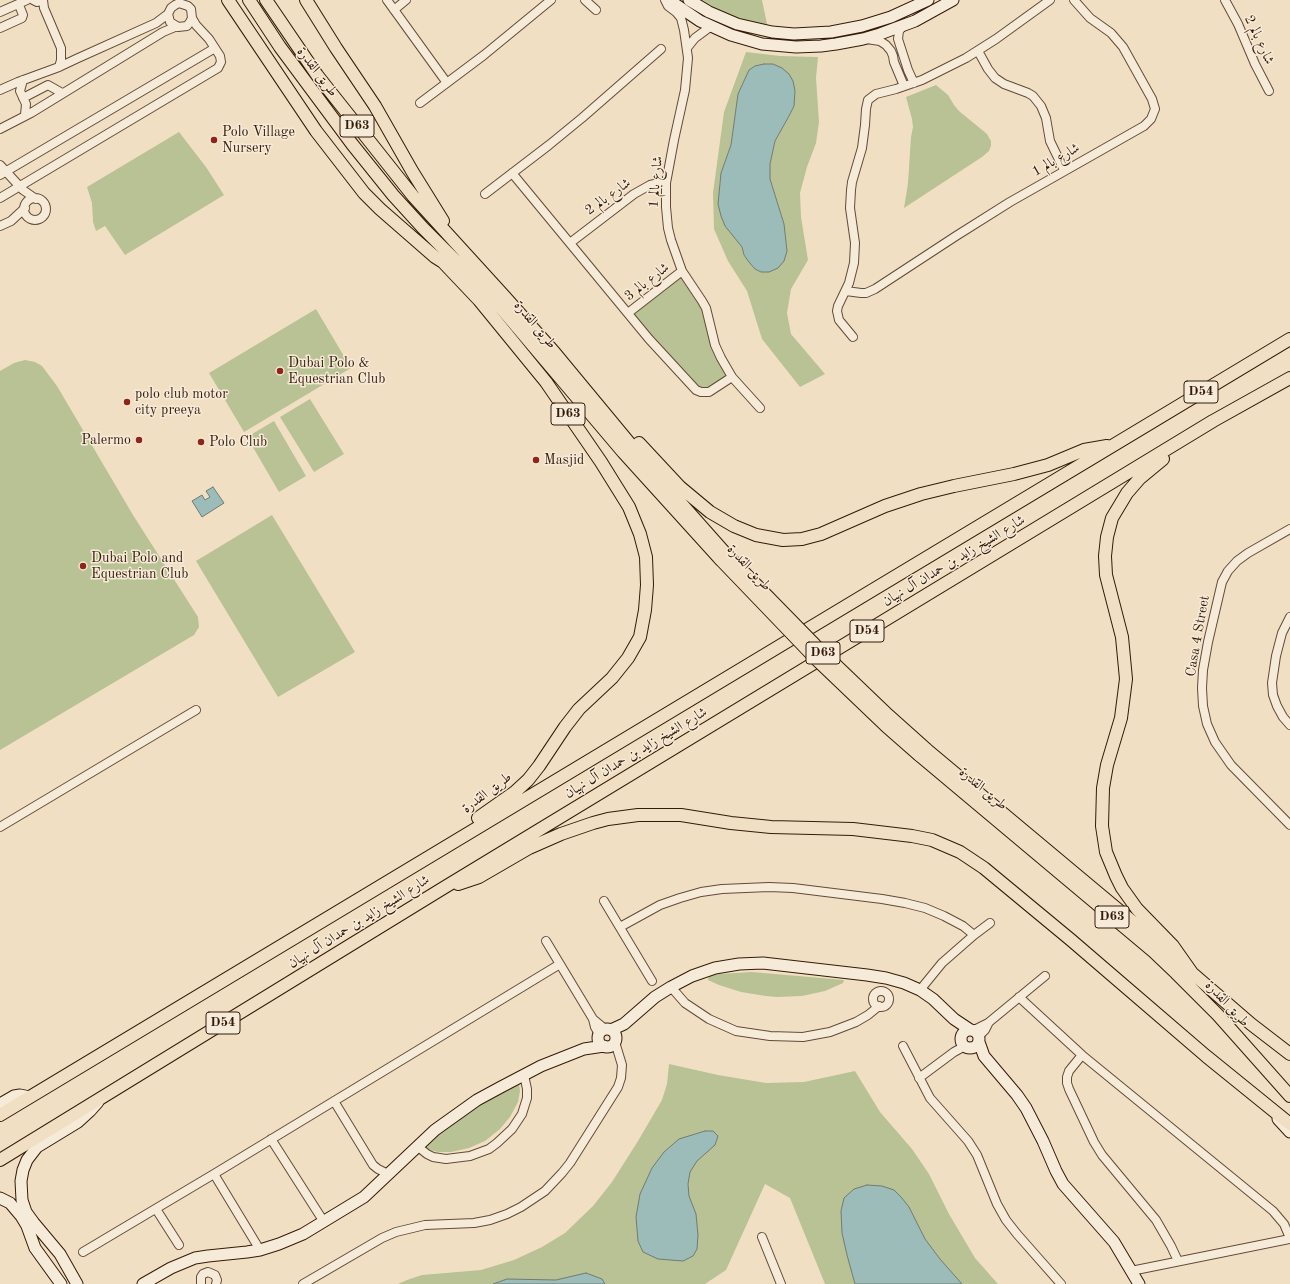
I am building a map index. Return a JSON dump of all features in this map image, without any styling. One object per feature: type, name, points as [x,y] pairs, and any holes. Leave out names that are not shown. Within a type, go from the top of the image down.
[{"type":"main road","name":"طريق القدرة","points":[[228,0],[312,125],[364,193],[380,209],[435,257],[443,262],[479,300],[546,382],[601,462],[629,507],[640,534],[646,556],[647,585],[642,629],[640,637],[623,665],[572,718],[540,766],[522,786],[461,831],[441,849]]},
{"type":"main road","name":"طريق القدرة","points":[[249,0],[280,47],[378,177],[408,212],[491,296],[623,452],[723,556],[888,715],[922,752],[1159,958],[1218,1015],[1290,1096]]},
{"type":"main road","name":"طريق القدرة","points":[[266,0],[317,75],[413,196],[544,341],[723,556]]},
{"type":"main road","name":"طريق القدرة","points":[[306,0],[348,67],[378,110],[412,171],[457,245]]},
{"type":"main road","points":[[352,144],[364,167],[398,213],[443,262]]},
{"type":"main road","name":"شارع الشيخ زايد بن حمدان آل نهيان","points":[[0,1115],[1290,339]]},
{"type":"main road","name":"شارع الشيخ زايد بن حمدان آل نهيان","points":[[0,1160],[445,887],[1213,421],[1290,378]]},
{"type":"main road","points":[[592,399],[615,419],[680,487],[700,504],[734,526],[756,535],[774,539],[792,540],[821,534],[884,506],[921,494],[1014,474],[1048,465],[1084,450],[1112,446]]},
{"type":"main road","points":[[1192,972],[1173,946],[1145,918],[1129,899],[1116,876],[1106,852],[1102,820],[1103,788],[1107,765],[1121,718],[1126,678],[1122,638],[1107,580],[1105,556],[1107,537],[1112,518],[1127,493],[1148,471],[1213,421]]},
{"type":"main road","name":"طريق القدرة","points":[[922,752],[1192,972],[1252,1024],[1290,1054]]},
{"type":"main road","points":[[445,887],[479,877],[529,848],[561,834],[600,821],[638,815],[681,815],[731,823],[860,830],[927,839],[951,848],[976,862],[1071,940],[1206,1056],[1290,1124]]},
{"type":"street","points":[[387,0],[447,83]]},
{"type":"street","points":[[394,10],[406,0]]},
{"type":"street","points":[[420,103],[484,55],[551,0]]},
{"type":"street","points":[[585,0],[596,10]]},
{"type":"street","name":"شارع بالم 1","points":[[665,0],[668,6],[681,18],[687,48],[688,66],[686,86],[666,182],[668,228],[682,271],[702,301],[708,315],[716,345],[723,362],[732,377],[760,408]]},
{"type":"street","points":[[669,0],[691,16],[710,27],[741,39],[777,46],[796,47],[821,46],[863,39],[902,26],[953,0]]},
{"type":"street","points":[[689,0],[718,16],[737,24],[754,29],[794,34],[847,30],[891,17],[928,0]]},
{"type":"street","points":[[854,337],[842,324],[838,316],[838,306],[846,291],[852,273],[855,253],[850,208],[851,190],[862,148],[867,104],[872,96],[876,94],[914,83],[944,70],[978,51],[1050,0]]},
{"type":"street","name":"شارع بالم 1","points":[[846,291],[861,293],[871,291],[974,224],[1064,170],[1148,123],[1154,114],[1155,109],[1152,99],[1124,47],[1111,33],[1090,18],[1074,0]]},
{"type":"street","name":"شارع بالم 2","points":[[1225,0],[1238,24],[1255,64],[1269,91]]},
{"type":"street","points":[[34,2],[61,48],[76,59]]},
{"type":"street","points":[[0,12],[34,2]]},
{"type":"street","points":[[0,28],[22,18],[34,2]]},
{"type":"street","points":[[0,198],[218,68],[221,59],[209,39],[192,18],[191,10],[182,2],[170,7],[156,23],[59,67],[23,80],[4,89]]},
{"type":"street","points":[[170,7],[170,22],[179,27],[201,31]]},
{"type":"street","points":[[0,128],[36,109],[163,32],[187,26],[192,18]]},
{"type":"street","points":[[902,26],[898,33],[900,45],[914,83]]},
{"type":"street","points":[[687,48],[695,38],[710,27]]},
{"type":"street","points":[[777,46],[828,40],[831,38],[831,32]]},
{"type":"street","points":[[863,39],[880,41],[889,49],[892,53],[904,86]]},
{"type":"street","points":[[889,49],[893,44],[900,45]]},
{"type":"street","points":[[59,67],[61,60],[61,48]]},
{"type":"street","points":[[3,174],[215,48]]},
{"type":"street","points":[[485,194],[582,118],[661,49]]},
{"type":"street","points":[[978,51],[995,78],[1004,84],[1033,96],[1041,106],[1046,118],[1050,141],[1064,170]]},
{"type":"street","points":[[894,62],[900,63],[904,58]]},
{"type":"street","points":[[23,80],[25,115]]},
{"type":"street","points":[[23,98],[48,85],[62,93]]},
{"type":"street","points":[[4,89],[23,98],[32,108],[36,109]]},
{"type":"street","points":[[0,165],[3,174],[36,199],[40,200],[46,209],[46,213],[38,220],[31,219],[11,221],[0,226]]},
{"type":"street","points":[[512,172],[649,339],[699,392],[706,393],[711,391],[732,377]]},
{"type":"street","name":"شارع بالم 2","points":[[570,243],[634,194],[650,185],[659,182],[666,182]]},
{"type":"street","points":[[19,186],[26,205],[26,215],[31,219]]},
{"type":"street","points":[[11,221],[26,205],[33,199],[36,199]]},
{"type":"street","name":"شارع بالم 3","points":[[628,313],[682,271]]},
{"type":"street","name":"Casa 4 Street","points":[[1290,528],[1248,553],[1237,561],[1228,571],[1222,582],[1206,649],[1202,688],[1203,706],[1207,724],[1215,742],[1231,765],[1290,825]]},
{"type":"street","points":[[1290,617],[1282,633],[1276,656],[1272,683],[1276,706],[1282,717],[1290,725]]},
{"type":"street","points":[[0,827],[196,710]]},
{"type":"street","points":[[620,927],[660,905],[687,896],[722,889],[769,887],[793,888],[905,903],[925,908],[944,916],[963,926],[974,935]]},
{"type":"street","points":[[604,901],[652,981]]},
{"type":"street","points":[[920,990],[942,964],[974,935],[990,923]]},
{"type":"street","points":[[303,1284],[382,1238],[396,1232],[425,1225],[469,1223],[490,1220],[507,1214],[545,1191],[562,1173],[614,1094],[622,1072],[620,1059],[608,1039],[593,1019],[546,941]]},
{"type":"street","points":[[143,1284],[171,1268],[195,1258],[260,1250],[303,1234],[364,1197],[417,1146],[450,1118],[477,1100],[524,1075],[608,1039],[655,997],[692,976],[715,968],[739,964],[763,963],[879,977],[904,983],[920,990],[944,1008],[1017,1095],[1026,1108],[1063,1184],[1110,1238],[1139,1284]]},
{"type":"street","points":[[83,1252],[560,964]]},
{"type":"street","points":[[919,1078],[970,1038],[985,1030],[988,1023],[1045,976]]},
{"type":"street","points":[[671,987],[685,1003],[709,1020],[736,1031],[770,1036],[803,1037],[830,1032],[856,1022],[879,1006]]},
{"type":"street","points":[[1019,997],[1082,1054],[1273,1211],[1284,1224],[1290,1238],[1131,1271]]},
{"type":"street","points":[[903,1046],[930,1098],[968,1142],[977,1155],[997,1204],[1006,1220],[1061,1284]]},
{"type":"street","points":[[1082,1054],[1069,1071],[1067,1077],[1069,1090],[1094,1142],[1102,1155],[1156,1220],[1171,1246],[1178,1262]]},
{"type":"street","points":[[417,1146],[433,1157],[446,1159],[470,1156],[489,1149],[498,1143],[512,1129],[522,1114],[527,1098],[524,1075]]},
{"type":"street","points":[[0,1104],[14,1096],[20,1095],[30,1097]]},
{"type":"street","points":[[0,1198],[10,1203],[21,1216],[27,1226],[35,1248],[61,1284],[75,1280],[60,1254],[26,1212],[21,1193],[22,1176],[27,1160],[38,1147],[78,1122],[100,1099]]},
{"type":"street","points":[[334,1101],[373,1165],[388,1174]]},
{"type":"street","points":[[1266,1105],[1290,1132]]},
{"type":"street","points":[[271,1139],[324,1222]]},
{"type":"street","points":[[214,1174],[260,1250]]},
{"type":"street","points":[[156,1209],[179,1245]]},
{"type":"street","points":[[762,1237],[781,1284]]},
{"type":"street","points":[[201,1284],[201,1276],[208,1272],[215,1275],[217,1280],[216,1284]]},
{"type":"green space","points":[[678,0],[762,0],[770,38],[733,30],[689,9]]},
{"type":"green space","points":[[746,52],[780,56],[818,57],[816,78],[819,122],[816,143],[807,167],[800,193],[801,217],[808,260],[791,289],[787,313],[791,334],[825,374],[800,387],[762,339],[747,291],[728,261],[714,229],[713,193],[724,112]],"holes":[[[749,70],[795,91],[794,106],[775,141],[770,164],[770,179],[784,224],[787,251],[769,272],[761,272],[755,269],[744,255],[742,247],[737,239],[719,190],[721,173],[731,145],[738,94]]]},
{"type":"green space","points":[[936,85],[948,95],[959,111],[987,134],[991,141],[991,146],[989,151],[982,157],[904,208],[908,183],[913,127],[906,97]]},
{"type":"green space","points":[[179,132],[206,167],[224,195],[125,255],[105,226],[96,231],[93,222],[92,203],[87,187]]},
{"type":"green space","points":[[683,275],[697,295],[730,375],[710,389],[699,389],[631,315]]},
{"type":"green space","name":"Dubai Polo & Equestrian Club","points":[[316,309],[351,368],[244,432],[209,373]]},
{"type":"green space","name":"Dubai Polo and Equestrian Club","points":[[25,360],[35,362],[42,366],[57,386],[133,515],[198,617],[199,627],[194,635],[0,750],[0,371],[14,363]]},
{"type":"green space","points":[[310,399],[344,454],[314,472],[280,417]]},
{"type":"green space","points":[[274,421],[306,476],[279,492],[247,437]]},
{"type":"green space","points":[[272,515],[355,652],[278,697],[196,561]]},
{"type":"green space","points":[[752,972],[844,980],[843,983],[825,991],[802,996],[777,997],[741,992],[708,980],[709,976],[719,974]]},
{"type":"green space","points":[[669,1064],[718,1075],[766,1083],[804,1082],[855,1071],[880,1112],[912,1149],[929,1174],[949,1214],[975,1258],[998,1284],[825,1284],[790,1198],[765,1184],[726,1270],[705,1284],[398,1284],[422,1275],[481,1270],[514,1260],[542,1247],[565,1233],[593,1206],[612,1182],[638,1141],[662,1100],[667,1084]]},
{"type":"green space","points":[[512,1082],[519,1084],[520,1091],[518,1102],[510,1117],[500,1129],[485,1141],[469,1148],[451,1152],[438,1152],[422,1148],[440,1127]]},
{"type":"water","points":[[773,64],[782,68],[789,74],[793,81],[795,91],[794,106],[775,141],[770,164],[770,179],[784,224],[787,251],[784,261],[778,268],[769,272],[761,272],[755,269],[749,262],[744,255],[742,247],[725,226],[718,204],[721,173],[731,145],[738,94],[749,70],[755,66]]},
{"type":"water","points":[[213,487],[224,503],[202,517],[192,501],[202,495],[205,500],[210,497],[206,491]]},
{"type":"water","points":[[705,1131],[713,1131],[718,1136],[715,1145],[697,1161],[690,1172],[688,1184],[689,1196],[696,1214],[698,1235],[697,1249],[693,1256],[683,1261],[658,1259],[643,1252],[638,1241],[636,1217],[640,1194],[652,1168],[664,1152],[679,1139]]},
{"type":"water","points":[[867,1185],[882,1186],[894,1190],[901,1197],[909,1207],[925,1239],[962,1284],[855,1284],[842,1233],[841,1211],[844,1198],[854,1189]]},
{"type":"water","points":[[586,1273],[602,1279],[605,1284],[493,1284],[507,1279],[556,1280]]},
{"type":"place","name":"Polo Village Nursery","points":[[214,140]]},
{"type":"place","name":"Dubai Polo & Equestrian Club","points":[[280,371]]},
{"type":"place","name":"polo club motor city preeya","points":[[127,402]]},
{"type":"place","name":"Palermo","points":[[139,440]]},
{"type":"place","name":"Polo Club","points":[[201,442]]},
{"type":"place","name":"Masjid","points":[[536,460]]},
{"type":"place","name":"Dubai Polo and Equestrian Club","points":[[83,566]]}]
